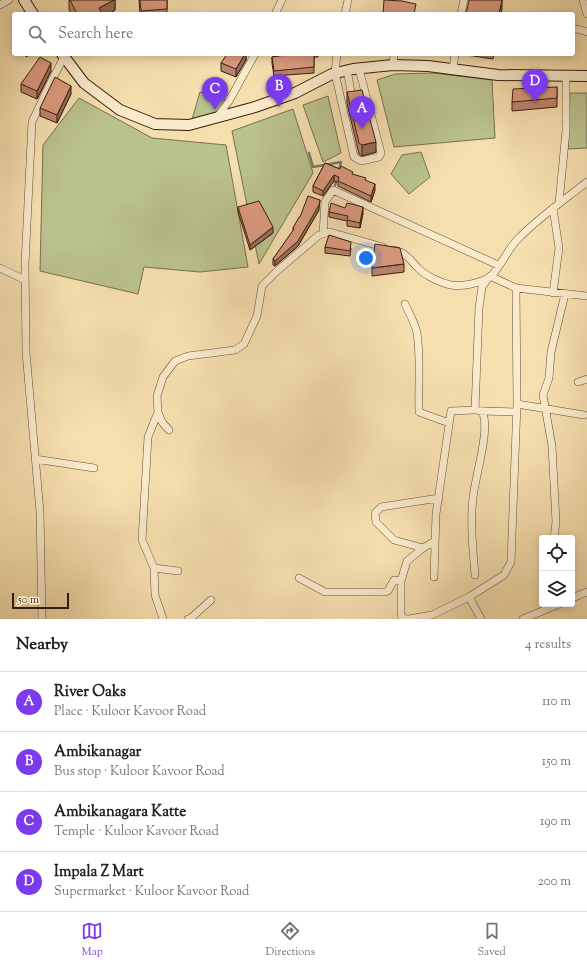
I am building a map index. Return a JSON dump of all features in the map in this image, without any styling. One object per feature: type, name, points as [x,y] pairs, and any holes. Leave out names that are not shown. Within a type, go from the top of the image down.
[{"type":"main road","points":[[24,0],[32,12]]},
{"type":"main road","points":[[63,56],[84,83],[120,110],[155,124],[190,125],[216,119],[295,93],[335,73],[347,70],[393,65],[428,66],[498,75],[566,77],[587,76]]},
{"type":"street","points":[[0,6],[9,0]]},
{"type":"street","points":[[276,12],[282,0]]},
{"type":"street","points":[[345,12],[348,0]]},
{"type":"street","points":[[461,12],[464,0]]},
{"type":"street","points":[[583,0],[587,14]]},
{"type":"street","points":[[575,29],[587,32]]},
{"type":"street","points":[[42,619],[40,512],[26,352],[25,280],[32,122],[63,56]]},
{"type":"street","points":[[216,119],[229,102],[254,56]]},
{"type":"street","points":[[337,56],[335,73],[354,157],[361,161],[378,157],[381,153],[359,69]]},
{"type":"street","points":[[393,65],[394,56]]},
{"type":"street","points":[[453,69],[455,56]]},
{"type":"street","points":[[347,70],[351,92]]},
{"type":"street","points":[[553,293],[559,248],[556,206],[566,131],[566,77]]},
{"type":"street","points":[[476,575],[472,545],[473,498],[484,434],[485,417],[478,410],[479,308],[482,288],[516,240],[587,182]]},
{"type":"street","points":[[323,234],[325,202],[333,190],[498,265]]},
{"type":"street","points":[[169,430],[162,422],[158,412],[157,396],[163,377],[175,361],[188,356],[235,350],[244,344],[256,316],[262,286],[276,271],[319,235],[330,232],[401,251],[410,258],[420,270],[452,285],[473,284],[490,276],[516,288],[587,296]]},
{"type":"street","points":[[0,268],[25,280]]},
{"type":"street","points":[[436,541],[423,548],[407,561],[401,581],[402,618],[408,619],[432,615],[469,597],[504,575],[511,562],[518,404],[516,288]]},
{"type":"street","points":[[554,535],[556,522],[552,446],[543,395],[549,378],[551,352],[566,294]]},
{"type":"street","points":[[405,304],[416,332],[420,375],[418,390],[419,412],[449,423]]},
{"type":"street","points":[[578,382],[587,379]]},
{"type":"street","points":[[518,404],[545,410],[584,415]]},
{"type":"street","points":[[434,577],[439,498],[451,411],[478,410],[517,412]]},
{"type":"street","points":[[158,412],[148,437],[142,540],[154,568],[155,595],[163,619]]},
{"type":"street","points":[[35,459],[94,468]]},
{"type":"street","points":[[423,548],[399,542],[388,537],[376,522],[375,513],[381,506],[439,498]]},
{"type":"street","points":[[154,568],[178,570]]},
{"type":"street","points":[[299,578],[325,592],[342,593],[385,592],[388,591],[394,580],[401,581]]},
{"type":"street","points":[[575,597],[587,592]]},
{"type":"street","points":[[469,597],[481,619]]},
{"type":"street","points":[[188,619],[192,618],[211,600]]},
{"type":"street","points":[[523,619],[552,607]]},
{"type":"green space","points":[[433,73],[492,80],[495,138],[394,147],[377,80],[395,74]]},
{"type":"green space","points":[[200,92],[229,101],[215,116],[191,123]]},
{"type":"green space","points":[[570,93],[587,93],[587,148],[568,149]]},
{"type":"green space","points":[[328,96],[341,153],[323,162],[303,105]]},
{"type":"green space","points":[[79,98],[152,138],[226,145],[248,267],[200,272],[144,267],[138,294],[40,271],[43,145]]},
{"type":"green space","points":[[293,109],[313,173],[259,264],[232,131]]},
{"type":"green space","points":[[421,152],[430,177],[409,194],[391,174],[402,155]]},
{"type":"building","points":[[70,0],[114,0],[99,8],[101,12],[76,12]]},
{"type":"building","points":[[140,0],[167,0],[167,9],[141,11]]},
{"type":"building","points":[[384,0],[402,1],[416,4],[414,12],[383,12]]},
{"type":"building","points":[[469,0],[502,0],[499,12],[466,12]]},
{"type":"building","points":[[226,56],[244,56],[236,69],[221,63]]},
{"type":"building","points":[[314,56],[314,67],[274,71],[272,57]]},
{"type":"building","points":[[40,57],[51,63],[37,91],[21,84]]},
{"type":"building","points":[[55,77],[71,86],[57,115],[40,108]]},
{"type":"building","points":[[557,87],[557,98],[512,102],[513,89]]},
{"type":"building","points":[[362,90],[376,142],[362,145],[359,143],[347,92]]},
{"type":"building","points":[[325,163],[340,169],[341,166],[353,172],[352,174],[366,178],[365,180],[375,184],[371,196],[338,181],[339,177],[334,175],[323,191],[313,186]]},
{"type":"building","points":[[308,196],[320,200],[319,205],[298,241],[275,261],[273,259],[294,229],[293,228],[300,217]]},
{"type":"building","points":[[259,201],[273,227],[250,245],[238,207]]},
{"type":"building","points":[[331,203],[345,208],[347,203],[363,207],[360,223],[347,220],[348,216],[329,212]]},
{"type":"building","points":[[329,235],[351,242],[350,251],[325,247]]},
{"type":"building","points":[[375,244],[400,248],[404,264],[372,268]]},
{"type":"waterway","points":[[309,153],[313,167],[341,162],[339,170]]},
{"type":"waterway","points":[[335,185],[337,179]]},
{"type":"place","name":"Impala Z Mart","points":[[535,102]]},
{"type":"place","name":"Ambikanagar","points":[[279,107]]},
{"type":"place","name":"Ambikanagara Katte","points":[[215,110]]},
{"type":"place","name":"River Oaks","points":[[362,129]]}]
